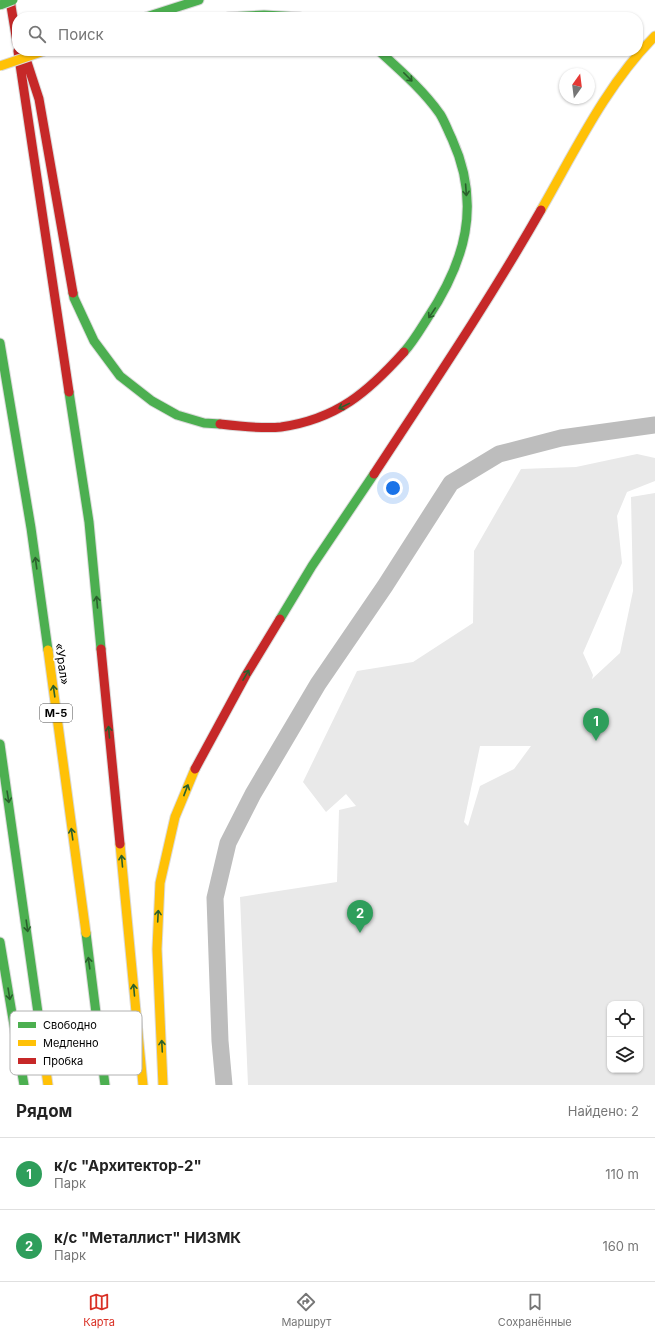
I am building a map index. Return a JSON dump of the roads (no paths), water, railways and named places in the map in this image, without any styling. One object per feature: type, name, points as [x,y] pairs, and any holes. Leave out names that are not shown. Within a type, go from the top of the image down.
[{"type":"main road","points":[[0,4],[11,0],[13,12]]},
{"type":"main road","points":[[162,12],[199,0]]},
{"type":"main road","points":[[643,47],[655,36]]},
{"type":"main road","points":[[19,56],[89,522],[136,1011]]},
{"type":"main road","points":[[26,56],[39,99],[74,298],[94,341],[120,376],[152,401],[176,415],[204,423],[238,426],[280,427],[314,420],[351,402],[372,386],[390,368],[408,348],[440,300],[455,270],[464,242],[467,212],[466,186],[457,151],[441,116],[425,95],[385,56]]},
{"type":"main road","points":[[0,66],[29,56]]},
{"type":"main road","points":[[163,1085],[157,949],[160,884],[175,817],[191,777],[246,675],[312,566],[423,400],[522,243],[600,106],[636,56]]},
{"type":"main road","name":"«Урал»","points":[[0,343],[20,454],[46,637],[95,1011]]},
{"type":"main road","points":[[0,744],[38,1011]]},
{"type":"main road","points":[[0,942],[12,1011]]},
{"type":"main road","points":[[22,1075],[24,1085]]},
{"type":"main road","points":[[47,1075],[48,1085]]},
{"type":"main road","name":"«Урал»","points":[[104,1075],[105,1085]]},
{"type":"main road","points":[[142,1075],[143,1085]]},
{"type":"street","points":[[224,1085],[220,1041],[215,898],[228,843],[252,794],[318,684],[386,586],[451,483],[499,454],[560,438],[655,425]]},
{"type":"place","name":"к/с \"Архитектор-2\"","points":[[596,741]]},
{"type":"place","name":"к/с \"Металлист\" НИЗМК","points":[[360,933]]}]
